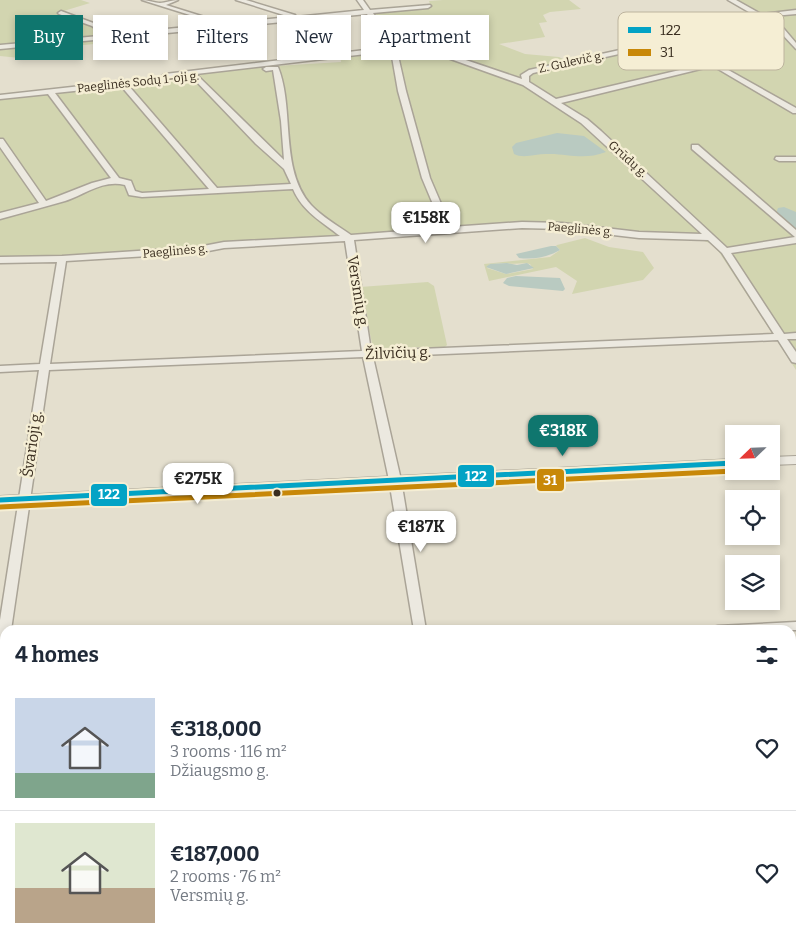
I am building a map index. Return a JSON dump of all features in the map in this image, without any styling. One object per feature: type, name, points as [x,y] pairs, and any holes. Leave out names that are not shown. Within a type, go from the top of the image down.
[{"type":"street","points":[[144,0],[194,15]]},
{"type":"street","points":[[160,5],[175,0]]},
{"type":"street","points":[[239,0],[289,15]]},
{"type":"street","points":[[360,0],[370,15]]},
{"type":"street","points":[[731,0],[753,12]]},
{"type":"street","points":[[325,15],[428,6]]},
{"type":"street","points":[[61,12],[93,25]]},
{"type":"street","points":[[168,31],[277,20]]},
{"type":"street","points":[[784,32],[796,46]]},
{"type":"street","points":[[0,47],[93,38]]},
{"type":"street","points":[[10,46],[12,55]]},
{"type":"street","name":"Grūdų g.","points":[[165,76],[298,61],[361,52]]},
{"type":"street","name":"Z. Gulevič g.","points":[[526,82],[525,75],[531,71],[618,52]]},
{"type":"street","points":[[395,60],[426,178],[448,230]]},
{"type":"street","name":"Grūdų g.","points":[[461,60],[526,82],[584,121],[598,133],[724,251],[796,360]]},
{"type":"street","name":"Paeglinės Sodų 1-oji g.","points":[[0,97],[276,68],[285,121],[288,168]]},
{"type":"street","points":[[554,102],[689,70]]},
{"type":"street","points":[[724,70],[796,111]]},
{"type":"street","points":[[194,76],[259,142],[288,168],[301,198],[309,208],[349,238]]},
{"type":"street","points":[[123,84],[215,191]]},
{"type":"street","points":[[50,92],[116,181]]},
{"type":"street","points":[[0,142],[44,204]]},
{"type":"street","points":[[695,147],[796,235]]},
{"type":"street","points":[[779,159],[796,159]]},
{"type":"street","points":[[0,216],[74,195],[92,186],[116,181],[128,183],[130,191],[135,194],[296,186]]},
{"type":"street","name":"Paeglinės g.","points":[[448,230],[522,225],[562,226],[639,235],[711,237]]},
{"type":"street","name":"Versmių g.","points":[[419,625],[395,480],[368,354],[349,238],[448,230]]},
{"type":"street","name":"Paeglinės g.","points":[[0,260],[62,259],[198,250],[224,245],[349,238]]},
{"type":"street","points":[[724,251],[796,240]]},
{"type":"street","name":"Švarioji g.","points":[[6,625],[62,259]]},
{"type":"street","name":"Žilvičių g.","points":[[0,369],[796,336]]},
{"type":"street","points":[[780,461],[796,460]]},
{"type":"street","points":[[0,500],[725,463]]},
{"type":"green space","points":[[0,0],[81,0],[90,3],[57,13],[62,15],[15,15],[15,58],[0,56]]},
{"type":"green space","points":[[443,0],[569,0],[581,9],[550,12],[543,15],[547,22],[539,23],[545,37],[499,44],[525,54],[559,57],[569,62],[618,51],[618,70],[784,70],[784,12],[758,12],[737,0],[796,0],[796,370],[719,252],[712,244],[699,239],[562,228],[521,228],[0,262],[0,94],[275,66],[341,62],[341,60],[351,60],[351,55],[361,55],[361,60],[489,60],[489,15],[376,15],[375,13],[431,7],[429,1]]},
{"type":"green space","points":[[83,24],[93,28],[93,44],[83,45]]},
{"type":"green space","points":[[585,238],[609,247],[643,252],[654,268],[643,280],[572,294],[577,281],[556,267],[489,281],[484,264],[550,257],[560,250],[557,245]],"holes":[[[490,264],[530,264],[533,269],[506,274],[487,268]]]},
{"type":"green space","points":[[428,282],[434,286],[447,345],[445,347],[373,348],[360,287]]},
{"type":"shaded area","points":[[557,133],[584,136],[606,152],[590,156],[542,154],[521,156],[514,154],[512,147],[516,143]]},
{"type":"shaded area","points":[[784,207],[796,212],[796,229],[776,213],[778,208]]},
{"type":"shaded area","points":[[556,246],[560,250],[540,257],[524,259],[519,258],[516,254]]},
{"type":"shaded area","points":[[507,263],[517,265],[527,263],[534,268],[506,274],[486,267],[490,264]]},
{"type":"shaded area","points":[[516,276],[560,278],[565,289],[563,291],[509,286],[503,283],[507,278]]},
{"type":"transit line","name":"122","points":[[0,500],[725,463]]},
{"type":"transit line","name":"31","points":[[0,507],[725,471]]}]
